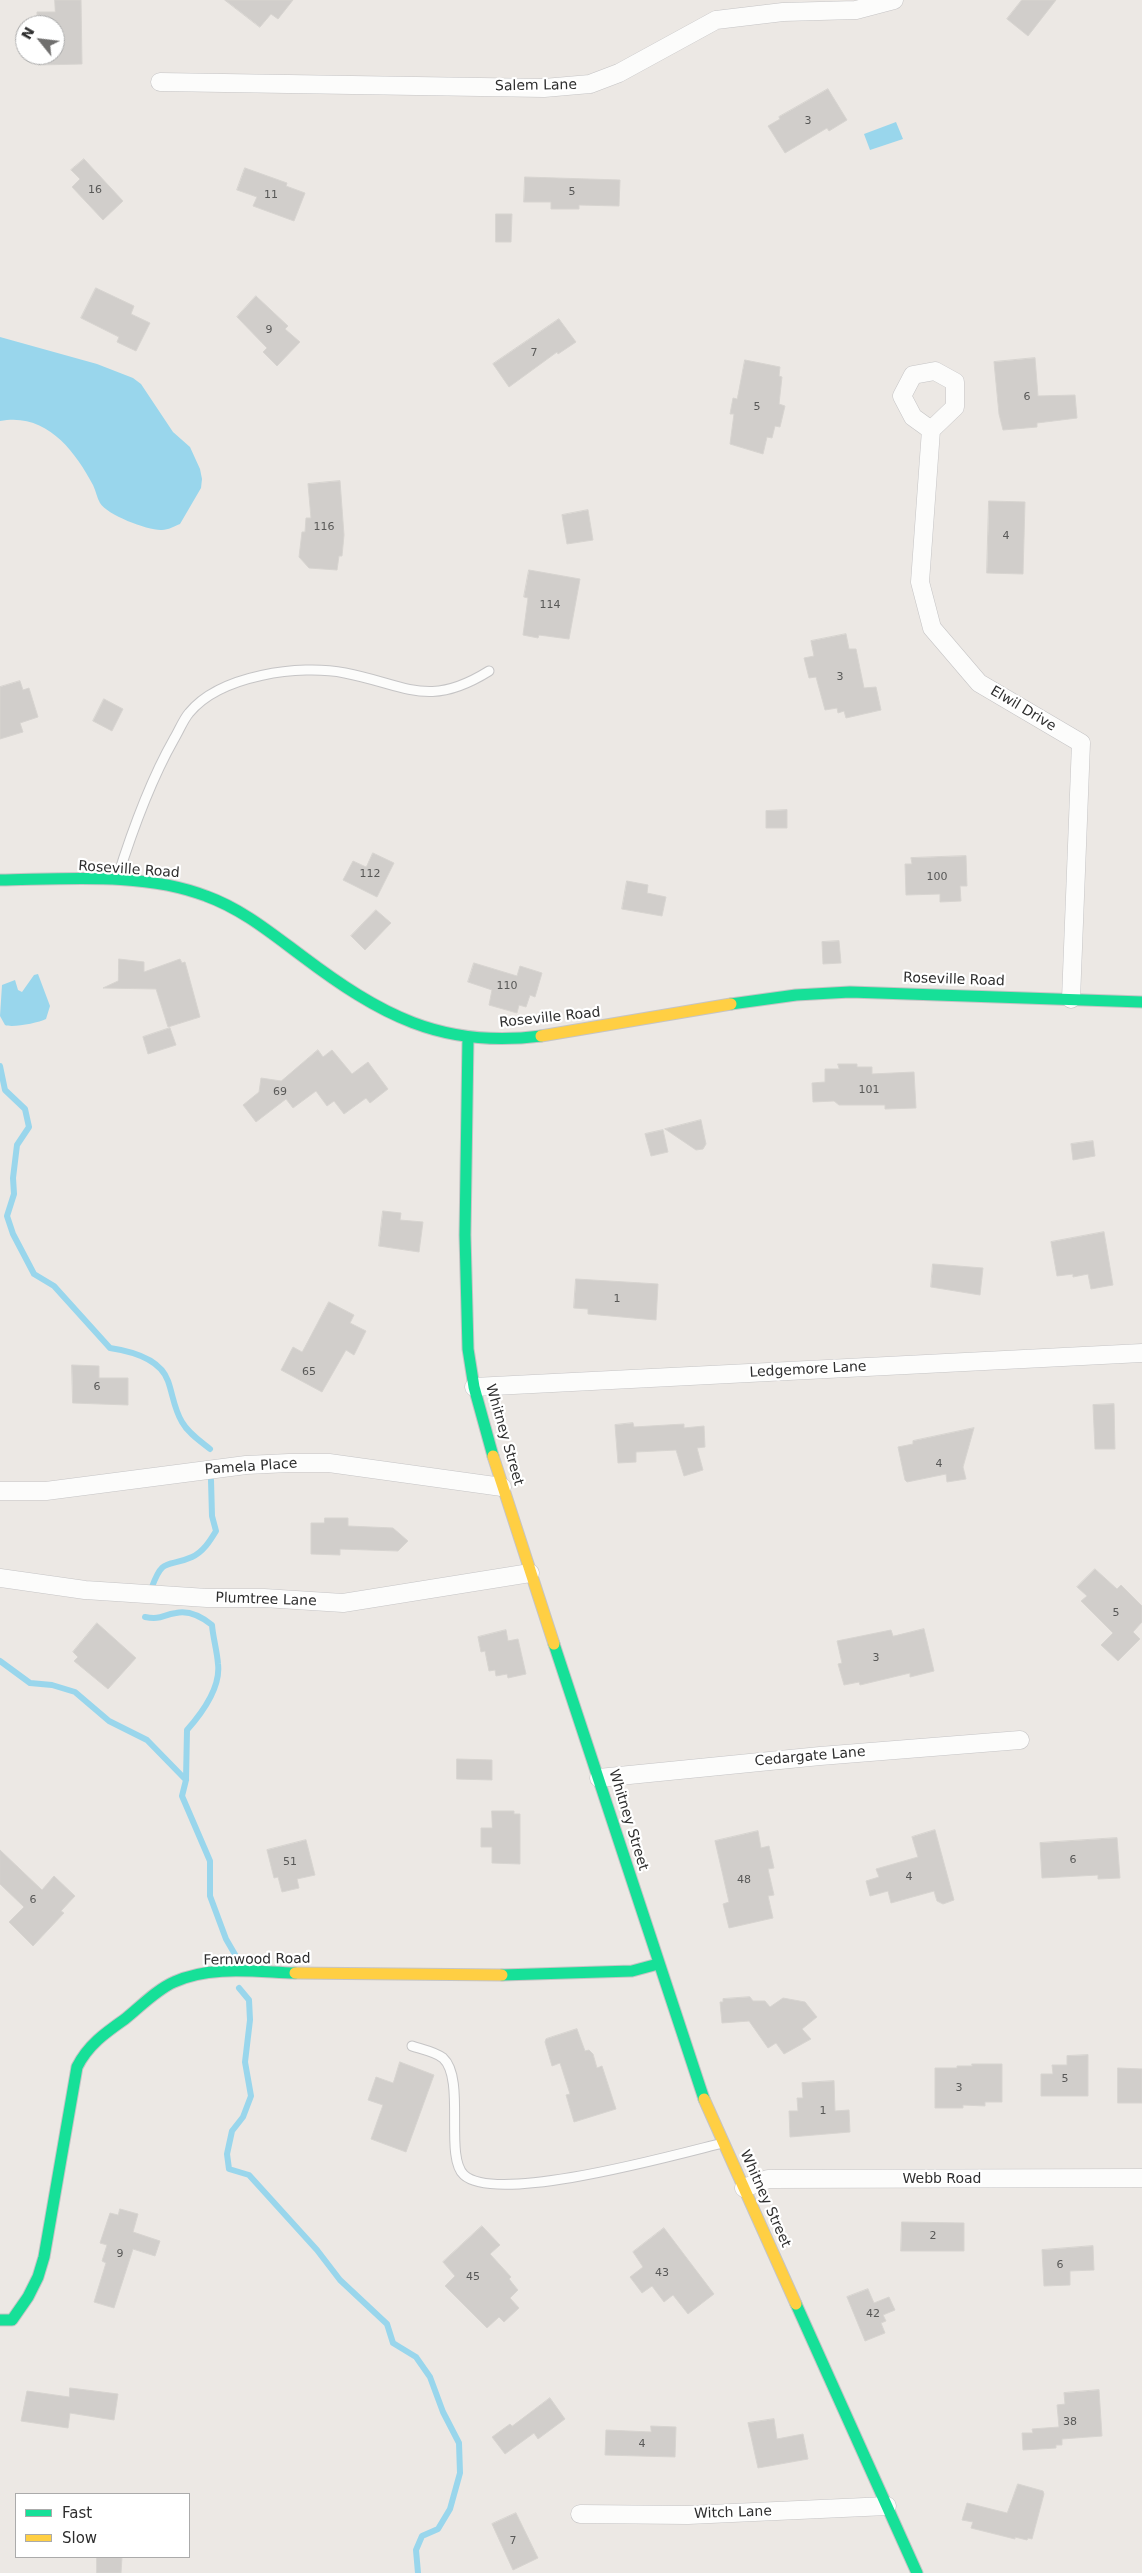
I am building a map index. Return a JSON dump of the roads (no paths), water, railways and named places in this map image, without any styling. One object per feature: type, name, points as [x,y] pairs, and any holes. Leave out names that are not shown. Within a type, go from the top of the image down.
[{"type":"street","name":"Salem Lane","points":[[160,82],[544,88],[590,84],[618,73],[716,20],[783,12],[856,10],[894,0]]},
{"type":"street","name":"Elwil Drive","points":[[931,430],[920,582],[932,628],[979,683],[1081,743],[1070,999]]},
{"type":"street","name":"Roseville Road","points":[[0,880],[146,883],[192,890],[229,905],[356,994],[436,1032],[468,1038],[507,1039],[552,1035],[742,1002],[801,994],[919,994],[1142,1002]]},
{"type":"street","name":"Whitney Street","points":[[468,1038],[466,1307],[468,1350],[474,1387],[502,1487],[698,2084],[917,2573]]},
{"type":"street","name":"Ledgemore Lane","points":[[474,1387],[1142,1353]]},
{"type":"street","name":"Pamela Place","points":[[0,1490],[46,1491],[246,1465],[289,1463],[337,1464],[502,1487]]},
{"type":"street","name":"Plumtree Lane","points":[[0,1578],[85,1590],[207,1598],[343,1603],[530,1573]]},
{"type":"street","name":"Cedargate Lane","points":[[599,1778],[820,1756],[1020,1740]]},
{"type":"street","name":"Fernwood Road","points":[[0,2320],[12,2320],[38,2278],[58,2184],[77,2066],[84,2053],[113,2025],[172,1983],[187,1978],[222,1972],[501,1974],[632,1971],[658,1964]]},
{"type":"street","name":"Webb Road","points":[[744,2188],[768,2179],[1142,2178]]},
{"type":"street","name":"Witch Lane","points":[[580,2514],[688,2515],[887,2506]]},
{"type":"lane","points":[[116,882],[132,830],[166,754],[189,712],[224,686],[288,670],[343,673],[405,689],[435,693],[466,685],[489,671]]},
{"type":"lane","points":[[412,2046],[442,2056],[448,2063],[454,2102],[456,2163],[464,2175],[481,2182],[523,2185],[623,2167],[723,2143]]},
{"type":"water","points":[[896,122],[903,139],[870,150],[864,134]]},
{"type":"water","points":[[0,337],[97,364],[133,378],[141,384],[173,432],[190,447],[200,469],[201,488],[180,524],[167,529],[156,530],[119,517],[104,508],[100,503],[93,485],[77,459],[56,436],[31,422],[16,420],[0,421]]},
{"type":"water","points":[[38,974],[50,1006],[46,1019],[25,1025],[5,1025],[0,1016],[2,985],[15,980],[18,990],[22,992],[34,975]]},
{"type":"waterway","points":[[0,1066],[5,1090],[25,1109],[29,1127],[17,1145],[13,1178],[14,1194],[7,1216],[13,1234],[34,1274],[54,1286],[110,1348],[144,1357],[158,1367],[168,1381],[175,1407],[182,1422],[191,1433],[210,1449]]},
{"type":"waterway","points":[[152,1587],[163,1567],[196,1555],[206,1546],[216,1531],[212,1516],[211,1480]]},
{"type":"waterway","points":[[145,1617],[158,1618],[186,1612],[200,1617],[212,1625],[217,1659],[217,1682],[209,1700],[187,1730],[186,1780],[182,1796],[210,1861],[210,1896],[226,1939],[237,1958]]},
{"type":"waterway","points":[[0,1661],[30,1683],[52,1685],[75,1692],[109,1721],[147,1740],[186,1780]]},
{"type":"waterway","points":[[239,1988],[249,2000],[250,2020],[245,2062],[251,2096],[243,2117],[232,2131],[227,2154],[229,2169],[249,2175],[317,2250],[340,2280],[387,2324],[393,2343],[416,2357],[430,2377],[443,2412],[459,2443],[460,2473],[450,2509],[438,2529],[422,2536],[416,2550],[418,2573]]}]
